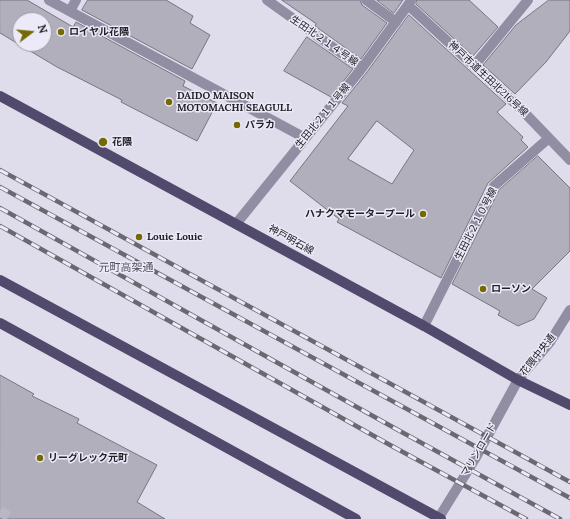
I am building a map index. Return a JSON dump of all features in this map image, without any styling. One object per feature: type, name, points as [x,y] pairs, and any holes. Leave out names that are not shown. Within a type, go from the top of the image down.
[{"type":"main road","name":"神戸明石線","points":[[0,96],[424,326],[518,380],[570,405]]},
{"type":"main road","points":[[0,280],[439,519]]},
{"type":"main road","points":[[0,322],[356,519]]},
{"type":"street","points":[[49,0],[305,138]]},
{"type":"street","points":[[70,11],[76,0]]},
{"type":"street","name":"生田北２１４号線","points":[[267,0],[362,68]]},
{"type":"street","points":[[366,0],[396,22]]},
{"type":"street","points":[[474,66],[528,0]]},
{"type":"street","name":"生田北２１１号線","points":[[236,224],[362,68],[410,3]]},
{"type":"street","name":"神戸市道生田北216号線","points":[[410,3],[474,66],[520,108],[570,160]]},
{"type":"street","name":"生田北２１０号線","points":[[424,326],[494,186],[549,138]]},
{"type":"street","name":"花隈中央通","points":[[518,380],[550,342],[570,310]]},
{"type":"street","name":"マリンロード","points":[[439,519],[518,380]]},
{"type":"building","points":[[0,0],[27,0],[47,12],[12,12],[12,40],[0,33]]},
{"type":"building","points":[[88,0],[166,0],[193,16],[190,23],[210,35],[192,69],[82,10]]},
{"type":"building","points":[[282,0],[360,0],[362,5],[387,23],[361,59]]},
{"type":"building","points":[[377,0],[403,0],[394,13]]},
{"type":"building","points":[[417,0],[469,0],[498,27],[473,56],[416,4]]},
{"type":"building","points":[[549,0],[570,0],[570,31],[546,62],[515,94],[483,65],[516,25]]},
{"type":"building","points":[[52,15],[73,27],[76,22],[185,81],[183,86],[217,103],[197,141],[57,67],[32,52],[52,52]]},
{"type":"building","points":[[409,15],[506,104],[497,112],[523,137],[521,140],[528,147],[488,183],[441,278],[337,222],[339,219],[290,181],[348,106],[342,103]],"holes":[[[377,121],[414,150],[392,184],[348,159]]]},
{"type":"building","points":[[307,37],[353,69],[331,97],[284,71]]},
{"type":"building","points":[[538,156],[570,188],[570,251],[532,289],[547,298],[534,319],[518,326],[498,315],[500,311],[452,284],[499,190]]},
{"type":"building","points":[[0,375],[34,394],[32,396],[79,419],[77,423],[157,465],[137,502],[165,519],[0,519]]},
{"type":"tunnel","points":[[0,511],[13,519]]},
{"type":"railway","points":[[0,170],[570,482]]},
{"type":"railway","points":[[0,187],[570,498]]},
{"type":"railway","points":[[0,208],[560,519]]},
{"type":"railway","points":[[0,226],[390,445],[526,519]]},
{"type":"place","name":"ロイヤル花隈","points":[[61,32]]},
{"type":"place","name":"DAIDO MAISON MOTOMACHI SEAGULL","points":[[169,102]]},
{"type":"place","name":"パラカ","points":[[237,125]]},
{"type":"place","name":"花隈","points":[[103,142]]},
{"type":"place","name":"ハナクマモータープール","points":[[423,214]]},
{"type":"place","name":"Louie Louie","points":[[139,237]]},
{"type":"place","name":"ローソン","points":[[483,289]]},
{"type":"place","name":"リーグレック元町","points":[[40,458]]},
{"type":"district","name":"元町高架通","points":[[126,268]]}]
